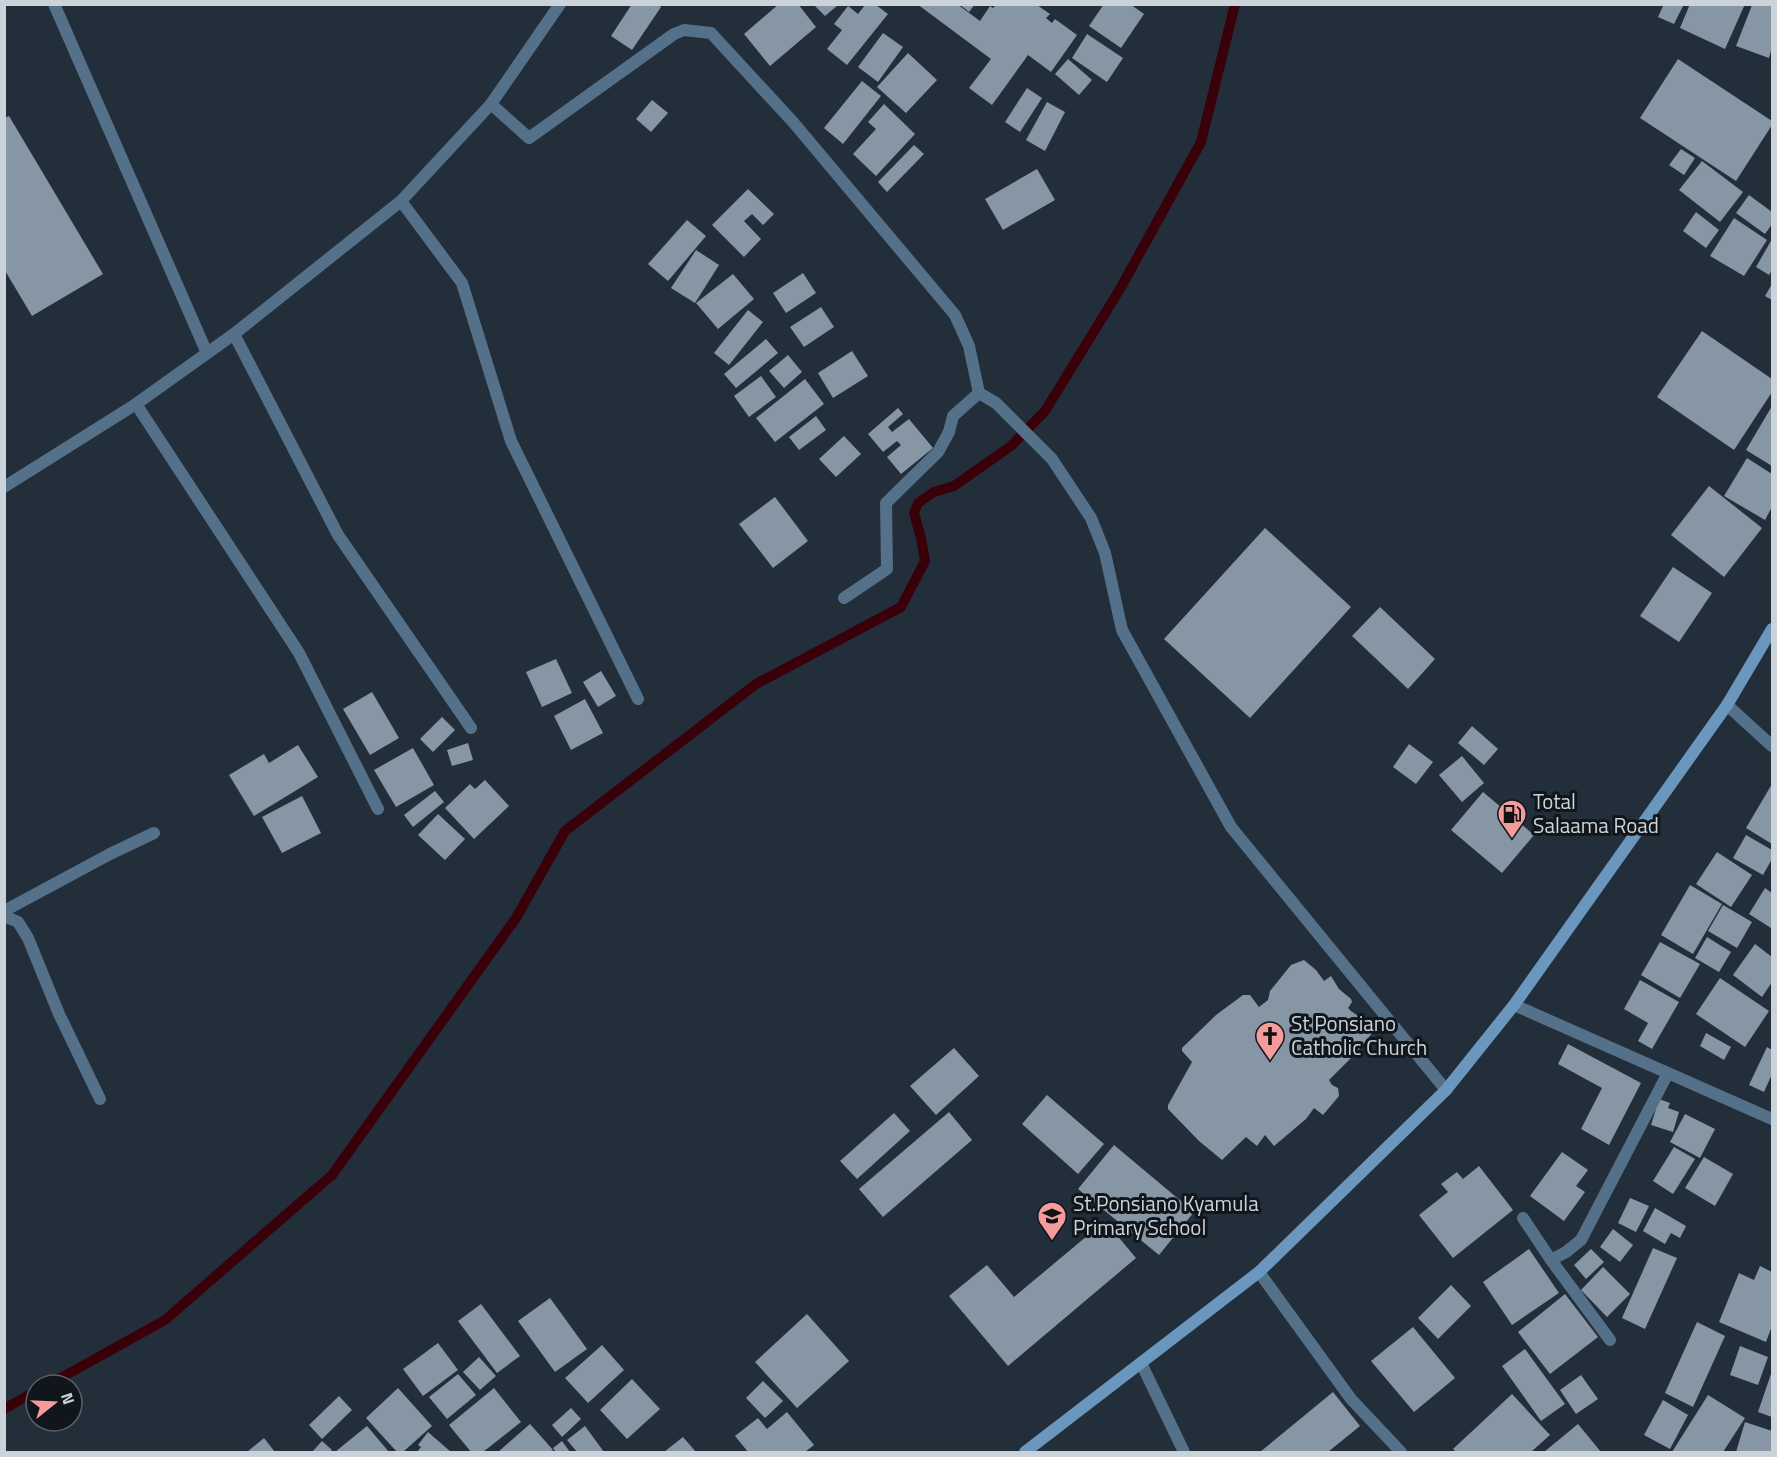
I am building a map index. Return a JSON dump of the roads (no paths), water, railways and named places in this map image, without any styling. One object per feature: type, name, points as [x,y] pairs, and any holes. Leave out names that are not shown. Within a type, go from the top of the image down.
[{"type":"main road","points":[[1025,1452],[1259,1272],[1446,1090],[1514,1005],[1726,705],[1773,630]]},
{"type":"street","points":[[54,4],[207,353]]},
{"type":"street","points":[[4,487],[135,404],[234,334],[401,201],[490,104],[560,4]]},
{"type":"street","points":[[490,104],[529,138],[674,34],[684,30],[711,33],[793,122],[954,315],[969,346],[979,393]]},
{"type":"street","points":[[401,201],[462,283],[511,441],[638,699]]},
{"type":"street","points":[[234,334],[338,535],[471,728]]},
{"type":"street","points":[[979,393],[996,402],[1052,459],[1091,518],[1105,553],[1122,630],[1231,827],[1446,1090]]},
{"type":"street","points":[[844,598],[887,569],[886,503],[938,452],[949,432],[952,416],[979,393]]},
{"type":"street","points":[[135,404],[299,653],[378,809]]},
{"type":"street","points":[[1726,705],[1773,746]]},
{"type":"street","points":[[4,912],[110,854],[154,833]]},
{"type":"street","points":[[4,916],[18,922],[28,938],[58,1014],[100,1099]]},
{"type":"street","points":[[1514,1005],[1773,1119]]},
{"type":"street","points":[[1551,1260],[1581,1240],[1668,1072]]},
{"type":"street","points":[[1522,1218],[1610,1340]]},
{"type":"street","points":[[1259,1272],[1351,1399],[1401,1452]]},
{"type":"street","points":[[1141,1363],[1184,1452]]},
{"type":"waterway","points":[[70,1373],[165,1320],[332,1175],[516,918],[565,831],[756,684],[901,607],[925,561],[914,513],[918,503],[934,492],[954,486],[1011,446],[1045,411],[1120,289],[1201,142],[1235,4]]},
{"type":"waterway","points":[[4,1409],[24,1398]]},
{"type":"place","name":"Total Salaama Road","points":[[1512,840]]},
{"type":"place","name":"St Ponsiano Catholic Church","points":[[1270,1062]]},
{"type":"place","name":"St.Ponsiano Kyamula Primary School","points":[[1052,1242]]}]
